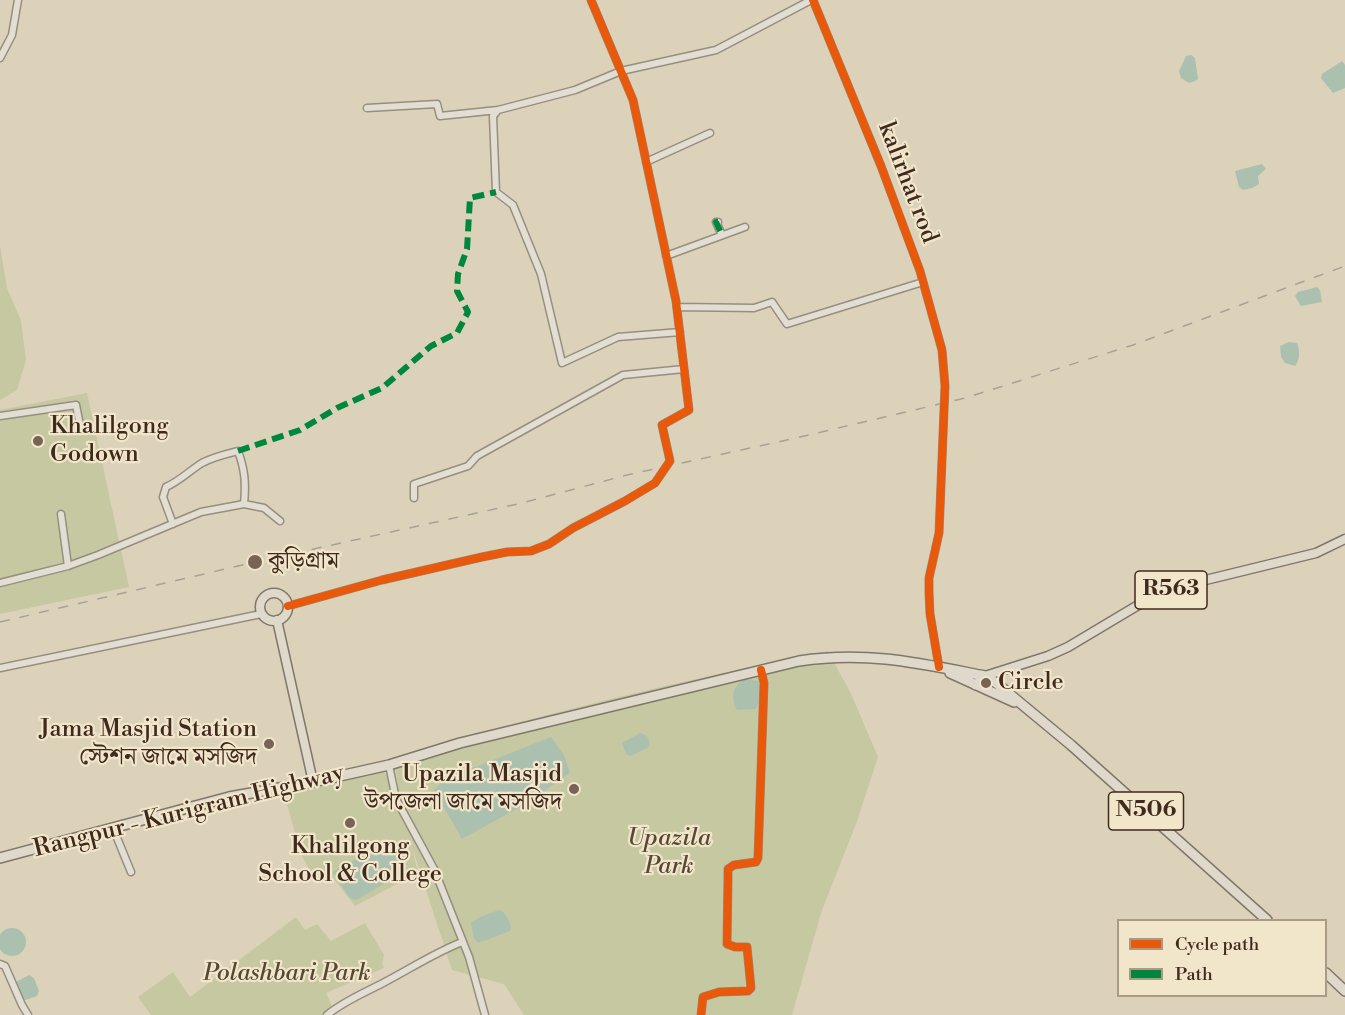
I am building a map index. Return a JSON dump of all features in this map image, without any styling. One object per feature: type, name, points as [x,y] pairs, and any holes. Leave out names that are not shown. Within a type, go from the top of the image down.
[{"type":"highway","name":"Rangpur - Kurigram Highway","points":[[0,858],[230,797],[389,765],[460,743],[808,660],[856,656],[882,657],[939,667]]},
{"type":"highway","name":"N506","points":[[939,667],[985,676],[995,682],[1071,745],[1265,919]]},
{"type":"highway","name":"N506","points":[[939,667],[1022,705]]},
{"type":"highway","points":[[1327,974],[1345,991]]},
{"type":"main road","name":"R563","points":[[975,685],[985,676],[1048,656],[1068,647],[1140,604],[1181,586],[1316,552],[1345,539]]},
{"type":"main road","points":[[277,593],[285,598],[288,606],[285,615],[277,620],[268,620],[261,614],[260,604],[268,594],[277,593]]},
{"type":"main road","points":[[277,620],[313,782]]},
{"type":"main road","name":"R563","points":[[988,691],[1007,669]]},
{"type":"street","points":[[0,58],[12,35],[18,0]]},
{"type":"street","points":[[288,606],[382,580],[482,557],[507,552],[531,552],[655,483],[670,461],[662,425],[689,410],[676,307],[633,100],[591,0]]},
{"type":"street","points":[[367,108],[437,104],[440,116],[498,110],[575,90],[621,71],[716,50],[812,0]]},
{"type":"street","name":"kalirhat rod","points":[[812,0],[881,166],[940,336],[945,386],[939,533],[929,578],[930,614],[939,667]]},
{"type":"street","points":[[498,110],[493,116],[496,192],[513,205],[541,274],[562,363],[618,337],[680,332]]},
{"type":"street","points":[[646,162],[710,133]]},
{"type":"street","points":[[718,222],[716,222],[722,235]]},
{"type":"street","points":[[666,256],[745,227]]},
{"type":"street","points":[[676,307],[754,308],[772,302],[788,324],[923,282]]},
{"type":"street","points":[[414,498],[414,484],[468,466],[477,456],[623,375],[684,369]]},
{"type":"street","points":[[0,416],[76,405],[80,425]]},
{"type":"street","points":[[172,524],[163,497],[166,487],[178,482],[204,462],[238,451],[246,483],[244,504]]},
{"type":"street","points":[[0,583],[68,566],[201,512],[244,504],[264,508],[280,521]]},
{"type":"street","points":[[61,514],[68,566]]},
{"type":"street","points":[[0,668],[261,614]]},
{"type":"street","points":[[701,1015],[703,997],[719,992],[748,991],[751,988],[747,947],[735,947],[728,944],[728,869],[734,865],[756,862],[758,858],[764,683],[761,670]]},
{"type":"street","points":[[389,765],[396,799],[434,869],[475,975],[485,1015]]},
{"type":"street","points":[[113,828],[131,872]]},
{"type":"street","points":[[327,1015],[347,1001],[416,963],[462,942]]},
{"type":"street","points":[[0,964],[5,966],[28,1015]]},
{"type":"green space","points":[[0,246],[7,288],[21,321],[26,360],[17,390],[0,400]]},
{"type":"green space","points":[[87,393],[129,587],[0,614],[0,410]]},
{"type":"green space","name":"Upazila Park","points":[[828,651],[852,696],[878,757],[856,824],[821,913],[792,1015],[524,1015],[504,984],[452,970],[411,844],[418,873],[355,906],[329,873],[315,880],[301,854],[283,790],[368,764],[381,763],[402,813],[394,758],[610,699]]},
{"type":"green space","name":"Polashbari Park","points":[[296,917],[305,930],[317,924],[331,941],[365,923],[384,955],[382,963],[384,968],[326,993],[336,1015],[151,1015],[138,997],[173,972],[190,997]]},
{"type":"shaded area","points":[[1191,55],[1195,58],[1198,79],[1189,83],[1181,78],[1179,71],[1186,56]]},
{"type":"shaded area","points":[[1342,61],[1345,65],[1345,88],[1333,93],[1321,78],[1322,74]]},
{"type":"shaded area","points":[[1262,164],[1266,169],[1258,176],[1259,184],[1243,190],[1239,187],[1235,171]]},
{"type":"shaded area","points":[[1317,287],[1320,290],[1322,302],[1301,306],[1295,296],[1298,292]]},
{"type":"shaded area","points":[[1289,342],[1297,343],[1298,346],[1299,358],[1295,366],[1285,363],[1281,357],[1280,346]]},
{"type":"shaded area","points":[[745,679],[758,681],[759,700],[755,709],[737,710],[733,697],[735,688]]},
{"type":"shaded area","points":[[640,733],[647,736],[649,747],[630,756],[626,754],[622,743]]},
{"type":"shaded area","points":[[551,737],[564,755],[570,773],[527,803],[462,839],[434,790],[445,779]]},
{"type":"shaded area","points":[[386,847],[394,849],[403,870],[401,874],[356,900],[350,898],[332,872],[369,852]]},
{"type":"shaded area","points":[[499,910],[507,917],[511,927],[510,931],[478,943],[474,938],[471,923]]},
{"type":"shaded area","points":[[7,929],[17,929],[25,937],[25,947],[17,955],[7,955],[-1,947],[-1,937]]},
{"type":"shaded area","points":[[29,975],[34,978],[39,991],[37,996],[26,1000],[21,998],[16,982]]},
{"type":"railway","points":[[0,622],[255,562],[522,503],[627,475],[965,398],[1133,345],[1345,266]]},
{"type":"marked path","points":[[238,451],[300,430],[337,408],[382,388],[431,346],[457,333],[468,312],[457,291],[458,274],[467,249],[470,198],[496,192]]},
{"type":"marked path","points":[[718,222],[716,222],[722,235]]},
{"type":"cycle path","points":[[288,606],[382,580],[482,557],[507,552],[531,551],[549,544],[573,528],[655,483],[670,461],[662,425],[689,410],[676,301],[633,100],[591,0]]},
{"type":"cycle path","points":[[813,0],[881,166],[920,271],[942,350],[945,386],[939,533],[929,578],[930,614],[939,667]]},
{"type":"cycle path","points":[[701,1015],[703,997],[719,992],[748,991],[751,988],[747,947],[727,944],[728,869],[734,865],[756,862],[758,858],[764,683],[761,670]]},
{"type":"place","name":"Khalilgong Godown","points":[[38,441]]},
{"type":"place","name":"কুড়িগ্রাম","points":[[255,562]]},
{"type":"place","name":"Circle","points":[[986,683]]},
{"type":"place","name":"Jama Masjid Station স্টেশন জামে মসজিদ","points":[[269,744]]},
{"type":"place","name":"Upazila Masjid উপজেলা জামে মসজিদ","points":[[574,789]]},
{"type":"place","name":"Khalilgong School & College","points":[[350,823]]}]
